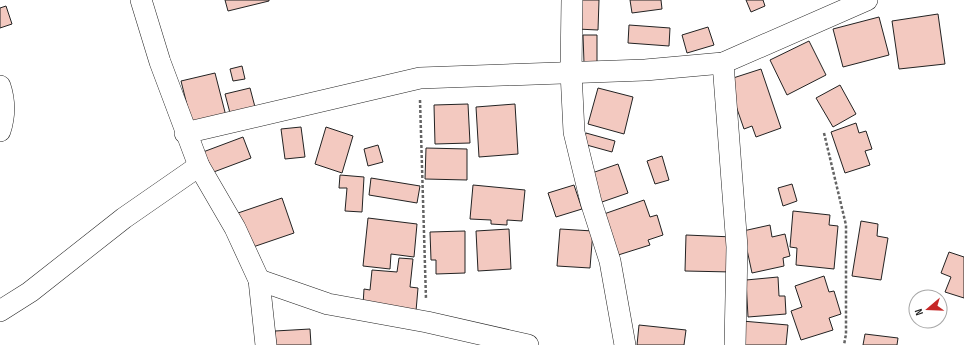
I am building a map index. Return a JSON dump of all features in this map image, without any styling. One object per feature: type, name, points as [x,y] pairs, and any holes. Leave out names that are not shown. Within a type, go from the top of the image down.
[{"type":"street","points":[[141,0],[186,133],[199,166],[235,228],[259,280],[266,345]]},
{"type":"street","points":[[572,0],[571,72],[574,132],[591,202],[610,261],[625,345]]},
{"type":"street","points":[[186,133],[420,78],[644,70],[723,63],[867,0]]},
{"type":"street","points":[[723,63],[737,247],[735,345]]},
{"type":"street","points":[[0,86],[4,109],[4,121],[0,131]]},
{"type":"street","points":[[0,311],[30,292],[124,218],[199,166]]},
{"type":"street","points":[[259,280],[328,304],[427,322],[528,345]]},
{"type":"path","points":[[420,78],[427,322]]},
{"type":"path","points":[[824,133],[846,225],[846,334],[844,345]]},
{"type":"building","points":[[225,0],[269,0],[269,1],[228,11]]},
{"type":"building","points":[[578,0],[599,0],[598,30],[577,29]]},
{"type":"building","points":[[630,0],[661,0],[662,9],[632,13]]},
{"type":"building","points":[[746,0],[763,0],[765,6],[751,12]]},
{"type":"building","points":[[6,6],[12,24],[0,28],[0,8]]},
{"type":"building","points":[[938,14],[945,64],[899,69],[892,21]]},
{"type":"building","points":[[879,17],[889,55],[843,67],[833,29]]},
{"type":"building","points":[[629,25],[670,28],[669,46],[628,43]]},
{"type":"building","points":[[708,27],[714,45],[687,53],[682,35]]},
{"type":"building","points":[[583,35],[597,35],[597,63],[584,63]]},
{"type":"building","points":[[809,41],[826,75],[787,95],[770,60]]},
{"type":"building","points":[[242,66],[245,79],[233,81],[230,69]]},
{"type":"building","points":[[761,69],[781,128],[756,137],[752,126],[744,129],[727,80]]},
{"type":"building","points":[[215,73],[226,116],[192,125],[181,81]]},
{"type":"building","points":[[840,85],[856,114],[833,127],[816,98]]},
{"type":"building","points":[[250,88],[255,107],[230,113],[225,94]]},
{"type":"building","points":[[598,88],[633,97],[624,134],[588,124]]},
{"type":"building","points":[[468,104],[470,143],[435,144],[434,105]]},
{"type":"building","points":[[515,104],[518,154],[479,157],[476,107]]},
{"type":"building","points":[[856,123],[859,133],[866,131],[872,149],[865,151],[870,165],[845,173],[831,132]]},
{"type":"building","points":[[301,127],[305,157],[285,159],[281,129]]},
{"type":"building","points":[[326,127],[353,136],[342,173],[315,164]]},
{"type":"building","points":[[586,133],[615,141],[612,152],[583,144]]},
{"type":"building","points":[[243,137],[251,158],[211,173],[203,152]]},
{"type":"building","points":[[378,145],[383,162],[368,166],[364,149]]},
{"type":"building","points":[[426,148],[467,149],[467,180],[425,179]]},
{"type":"building","points":[[662,156],[669,180],[655,184],[647,161]]},
{"type":"building","points":[[618,164],[628,193],[599,203],[589,174]]},
{"type":"building","points":[[340,175],[364,177],[362,212],[345,211],[347,188],[339,188]]},
{"type":"building","points":[[371,178],[420,186],[417,203],[369,195]]},
{"type":"building","points":[[792,184],[797,201],[783,206],[778,188]]},
{"type":"building","points":[[473,185],[525,190],[522,221],[507,220],[507,225],[491,224],[491,220],[470,219]]},
{"type":"building","points":[[574,185],[582,209],[556,217],[548,193]]},
{"type":"building","points":[[282,198],[294,233],[250,248],[238,213]]},
{"type":"building","points":[[644,200],[650,217],[657,215],[663,235],[648,240],[650,245],[615,256],[601,215]]},
{"type":"building","points":[[793,211],[830,215],[829,225],[838,226],[834,269],[796,265],[797,248],[790,247]]},
{"type":"building","points":[[368,218],[417,224],[414,257],[391,254],[390,269],[363,266]]},
{"type":"building","points":[[861,221],[878,224],[877,236],[888,238],[881,280],[852,276]]},
{"type":"building","points":[[770,225],[772,237],[785,234],[790,256],[783,258],[784,266],[752,273],[743,231]]},
{"type":"building","points":[[509,229],[511,269],[478,271],[476,231]]},
{"type":"building","points":[[560,229],[593,231],[590,268],[557,266]]},
{"type":"building","points":[[465,231],[465,273],[436,274],[436,260],[431,260],[430,232]]},
{"type":"building","points":[[686,235],[733,237],[732,272],[685,271]]},
{"type":"building","points":[[949,252],[964,257],[964,298],[948,293],[948,289],[946,289],[951,277],[941,273]]},
{"type":"building","points":[[399,258],[413,259],[410,287],[418,288],[416,311],[363,305],[364,289],[370,290],[372,270],[397,272]]},
{"type":"building","points":[[824,276],[829,292],[834,291],[841,314],[829,318],[833,330],[801,340],[791,311],[802,307],[795,286]]},
{"type":"building","points":[[778,277],[779,296],[785,296],[786,314],[748,317],[746,280]]},
{"type":"building","points":[[742,321],[788,325],[786,345],[740,345]]},
{"type":"building","points":[[639,325],[686,330],[684,345],[637,345]]},
{"type":"building","points":[[310,329],[311,345],[276,345],[275,331]]},
{"type":"building","points":[[865,334],[898,338],[897,345],[863,345]]}]
